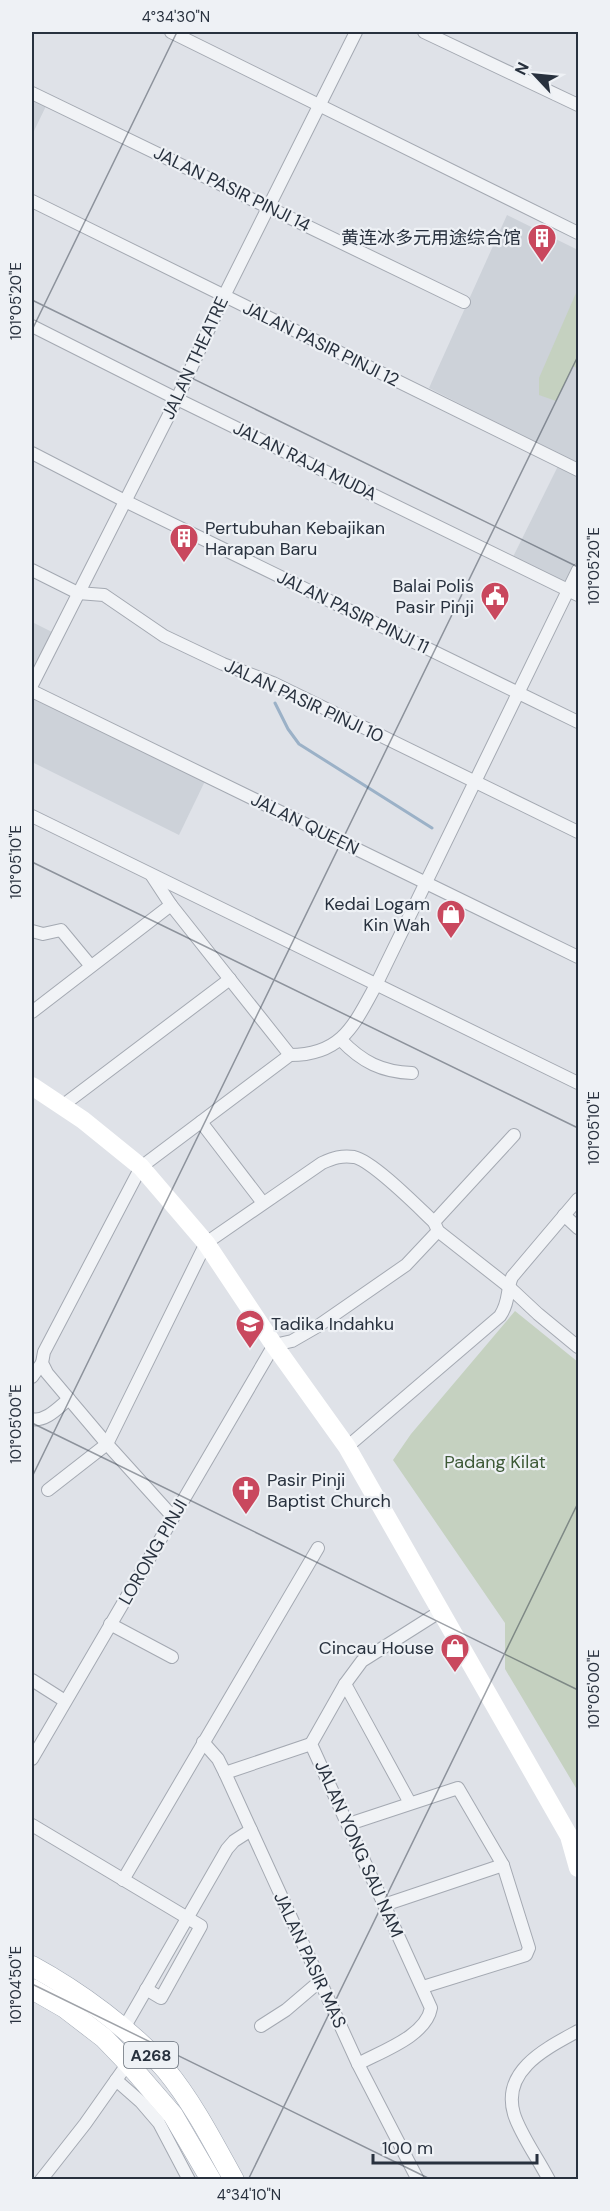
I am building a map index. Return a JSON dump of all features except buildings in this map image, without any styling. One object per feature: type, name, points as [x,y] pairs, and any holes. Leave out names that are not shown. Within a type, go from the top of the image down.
[{"type":"main road","points":[[32,1086],[83,1119],[141,1167],[207,1243],[274,1344],[347,1447],[441,1611],[574,1830],[579,1868]]},
{"type":"main road","name":"A268","points":[[32,1966],[124,2028],[166,2070],[195,2111],[234,2180]]},
{"type":"main road","name":"A268","points":[[32,1989],[65,2008],[104,2038],[128,2063],[173,2115],[212,2180]]},
{"type":"street","points":[[171,32],[579,233]]},
{"type":"street","name":"JALAN THEATRE","points":[[32,685],[177,399],[224,296],[356,32]]},
{"type":"street","points":[[424,32],[579,105]]},
{"type":"street","name":"JALAN PASIR PINJI 14","points":[[32,93],[464,302]]},
{"type":"street","name":"JALAN PASIR PINJI 12","points":[[32,201],[579,470]]},
{"type":"street","name":"JALAN RAJA MUDA","points":[[32,326],[574,592]]},
{"type":"street","name":"JALAN PASIR PINJI 11","points":[[32,453],[125,501],[579,722]]},
{"type":"street","name":"JALAN PASIR PINJI 10","points":[[32,570],[78,593],[104,595],[164,636],[223,664],[273,683],[579,832]]},
{"type":"street","points":[[32,1377],[42,1363],[44,1352],[141,1167],[290,1055],[306,1055],[325,1050],[341,1040],[354,1026],[518,693],[574,592],[579,570]]},
{"type":"street","name":"JALAN QUEEN","points":[[32,692],[579,957]]},
{"type":"street","points":[[32,816],[579,1083]]},
{"type":"street","points":[[152,876],[171,905],[290,1055]]},
{"type":"street","points":[[32,1012],[90,965],[171,905]]},
{"type":"street","points":[[32,931],[44,934],[61,930],[90,965]]},
{"type":"street","points":[[62,1106],[230,979]]},
{"type":"street","points":[[341,1040],[359,1057],[380,1068],[412,1073]]},
{"type":"street","points":[[201,1122],[263,1203]]},
{"type":"street","points":[[274,1344],[292,1341],[406,1265],[436,1226],[514,1135]]},
{"type":"street","points":[[48,1490],[107,1444],[207,1243],[322,1163],[340,1156],[356,1157],[370,1166],[436,1226],[579,1347]]},
{"type":"street","points":[[347,1447],[500,1316],[507,1307],[508,1286],[512,1276],[579,1199]]},
{"type":"street","points":[[564,1215],[579,1228]]},
{"type":"street","name":"LORONG PINJI","points":[[32,1759],[274,1344]]},
{"type":"street","points":[[42,1363],[47,1373],[107,1444],[173,1517]]},
{"type":"street","points":[[32,1419],[48,1416],[69,1399]]},
{"type":"street","points":[[123,1880],[318,1548]]},
{"type":"street","name":"JALAN YONG SAU NAM","points":[[358,2064],[415,2033],[425,2024],[431,2008],[311,1744],[345,1684],[362,1661],[441,1611]]},
{"type":"street","points":[[111,1624],[172,1657]]},
{"type":"street","points":[[32,1680],[65,1701]]},
{"type":"street","points":[[345,1684],[410,1803]]},
{"type":"street","name":"JALAN PASIR MAS","points":[[202,1742],[218,1758],[358,2064],[418,2180]]},
{"type":"street","points":[[225,1773],[311,1744]]},
{"type":"street","points":[[349,1824],[458,1788],[503,1865],[529,1952],[526,1955],[423,1987]]},
{"type":"street","points":[[32,1825],[187,1918]]},
{"type":"street","points":[[124,2028],[227,1849],[234,1841],[251,1830]]},
{"type":"street","points":[[384,1905],[503,1865]]},
{"type":"street","points":[[261,2026],[286,2010],[320,1981]]},
{"type":"street","points":[[549,2180],[514,2115],[511,2098],[520,2071],[530,2060],[579,2031]]},
{"type":"street","points":[[46,2178],[128,2063]]},
{"type":"street","points":[[116,2080],[141,2102],[159,2123],[189,2180]]},
{"type":"shaded area","points":[[32,93],[48,102],[32,135]]},
{"type":"shaded area","points":[[507,215],[578,250],[578,464],[429,388]]},
{"type":"shaded area","points":[[560,462],[578,471],[578,595],[511,561]]},
{"type":"shaded area","points":[[32,622],[58,635],[32,683]]},
{"type":"shaded area","points":[[32,693],[207,777],[179,835],[32,762]]},
{"type":"green space","points":[[576,293],[578,293],[578,369],[573,366],[556,401],[539,395],[539,378]]},
{"type":"green space","name":"Padang Kilat","points":[[515,1311],[578,1362],[578,1785],[576,1788],[505,1669],[505,1623],[393,1460],[411,1434]]},
{"type":"waterway","points":[[275,703],[288,729],[299,744],[432,828]]},
{"type":"place","name":"黄连冰多元用途综合馆","points":[[542,264]]},
{"type":"place","name":"Pertubuhan Kebajikan Harapan Baru","points":[[184,564]]},
{"type":"place","name":"Balai Polis Pasir Pinji","points":[[495,622]]},
{"type":"place","name":"Kedai Logam Kin Wah","points":[[451,940]]},
{"type":"place","name":"Tadika Indahku","points":[[250,1350]]},
{"type":"place","name":"Pasir Pinji Baptist Church","points":[[246,1516]]},
{"type":"place","name":"Cincau House","points":[[455,1674]]}]
